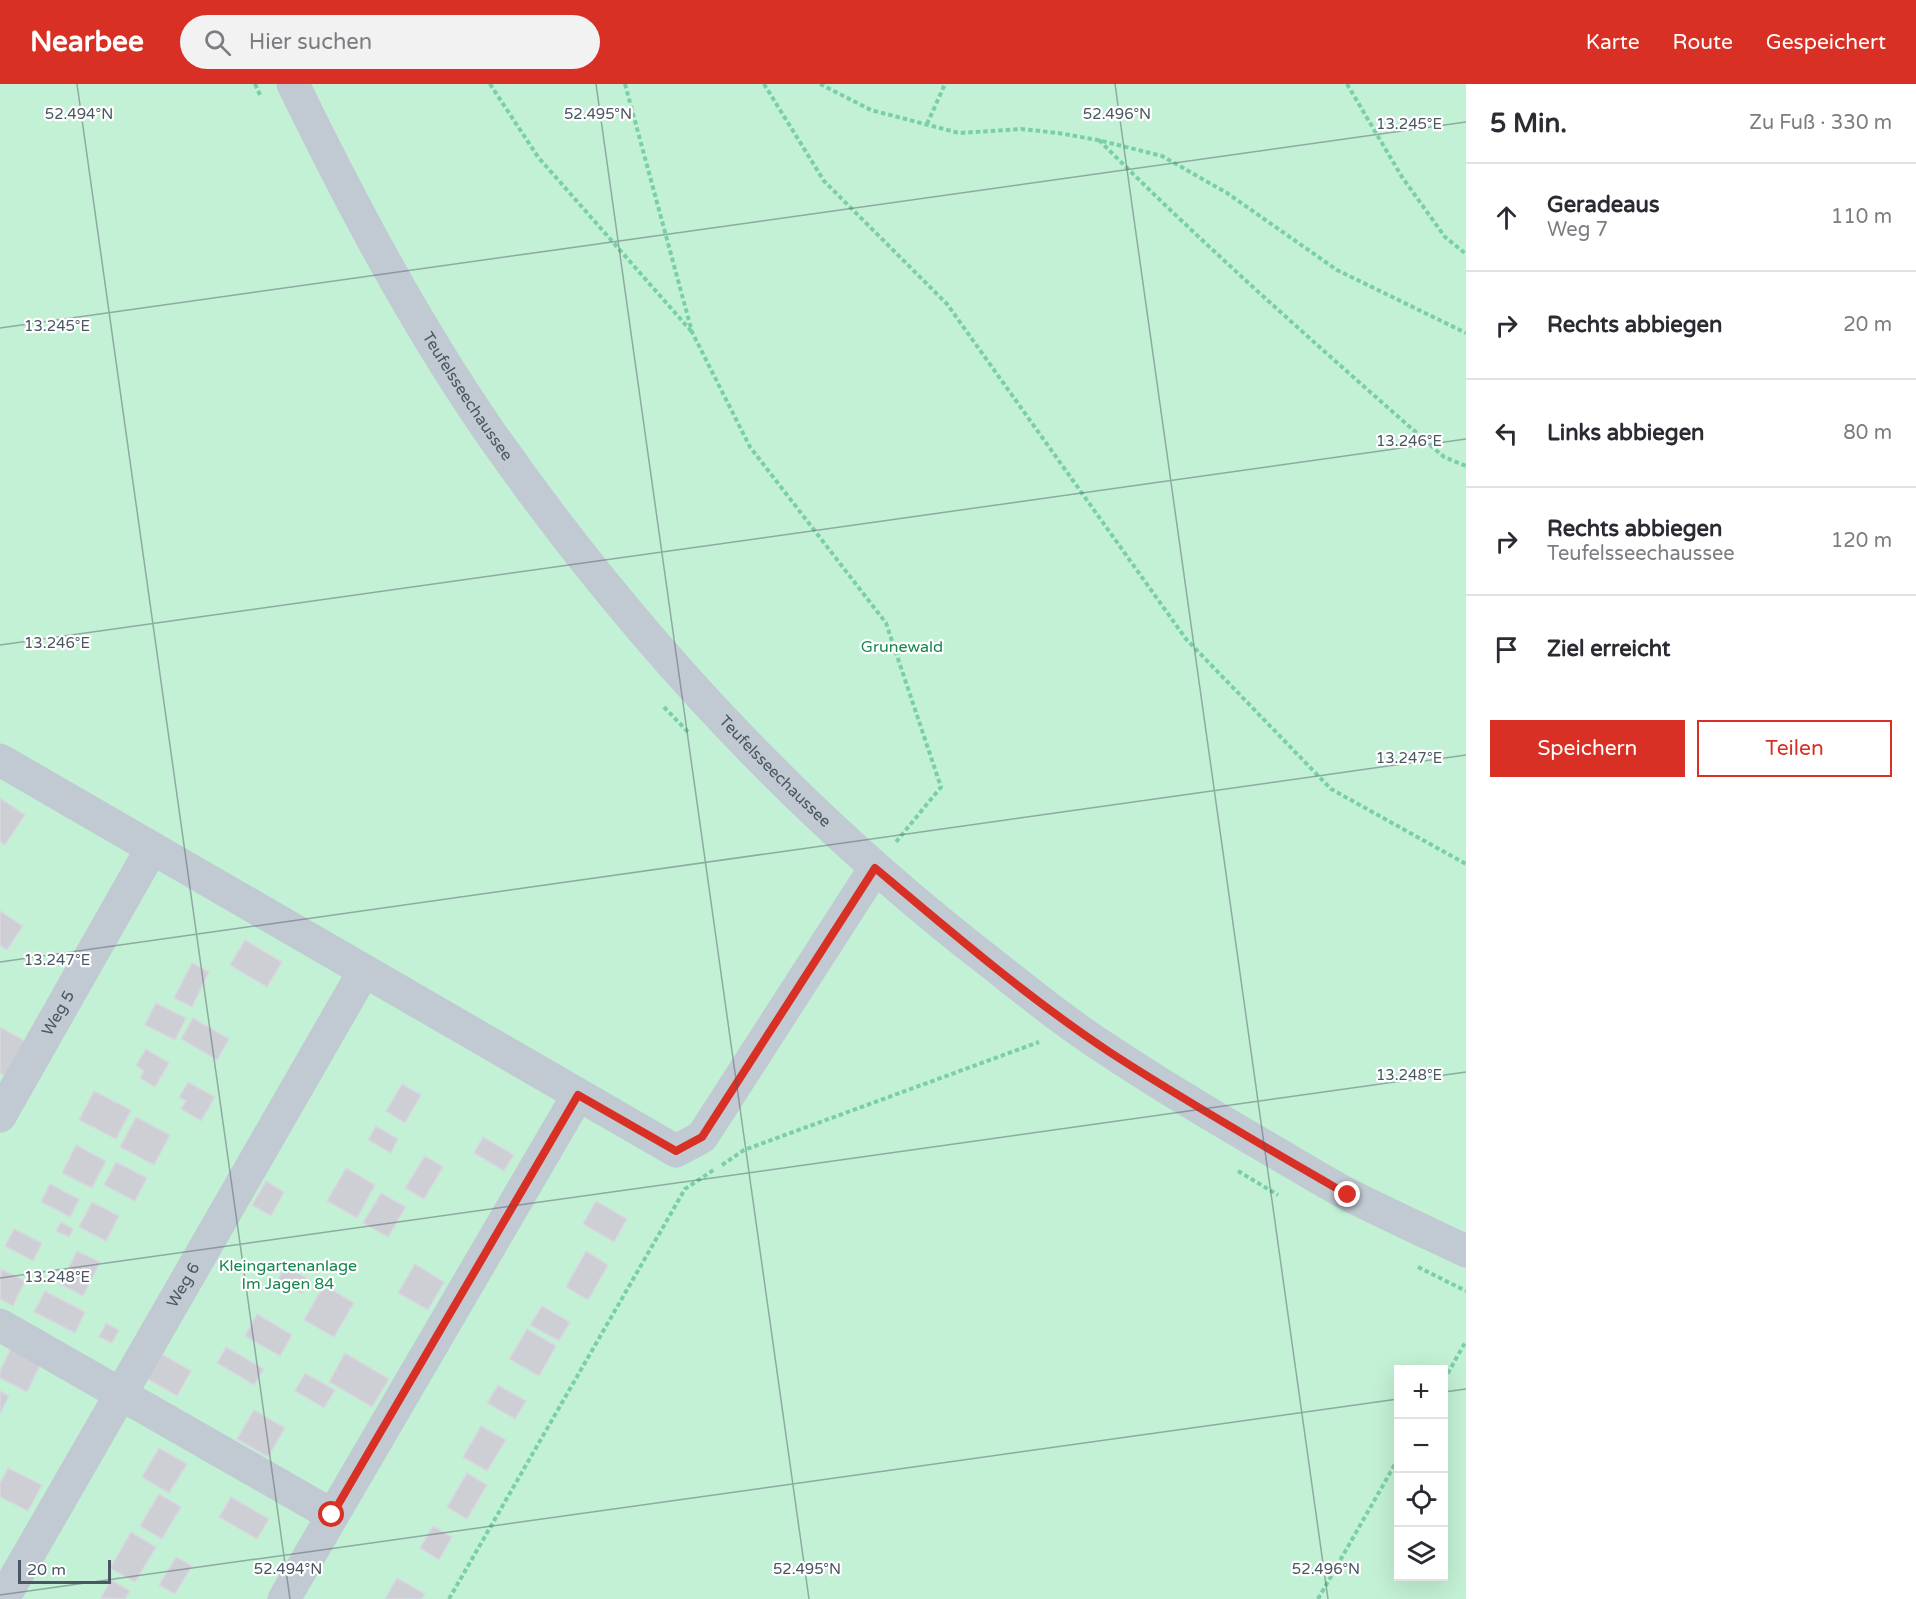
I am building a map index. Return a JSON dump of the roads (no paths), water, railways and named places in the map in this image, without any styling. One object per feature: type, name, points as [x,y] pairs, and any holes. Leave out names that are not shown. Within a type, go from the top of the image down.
[{"type":"street","name":"Teufelsseechaussee","points":[[293,84],[330,159],[392,274],[489,430],[547,509],[642,628],[734,733],[875,868],[1065,1021],[1111,1053],[1228,1125],[1348,1195],[1466,1251]]},
{"type":"street","points":[[0,760],[676,1151],[702,1137],[875,868]]},
{"type":"street","name":"Weg 5","points":[[0,1116],[152,848]]},
{"type":"street","name":"Weg 6","points":[[3,1599],[364,971]]},
{"type":"street","points":[[284,1599],[578,1095]]},
{"type":"street","points":[[0,1325],[332,1515]]},
{"type":"park label","name":"Grunewald","points":[[902,647]]},
{"type":"park label","name":"Kleingartenanlage Im Jagen 84","points":[[288,1275]]}]
